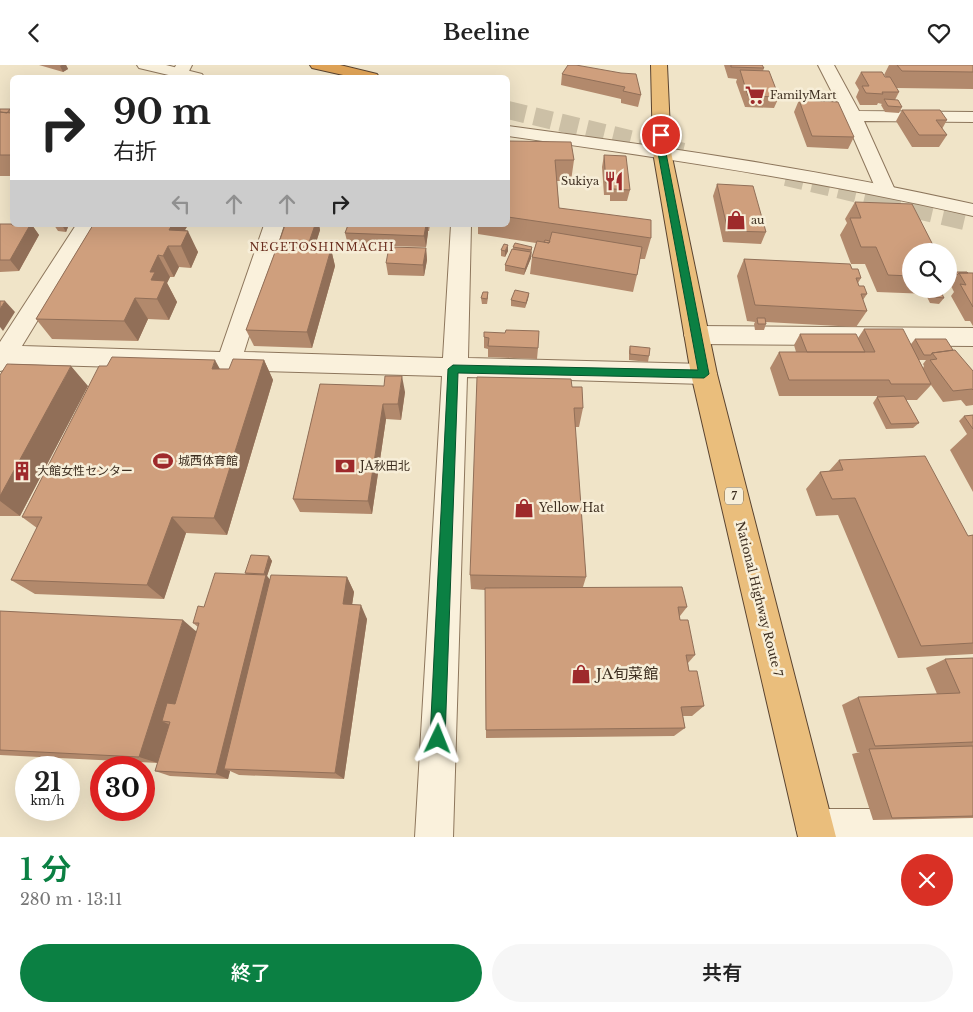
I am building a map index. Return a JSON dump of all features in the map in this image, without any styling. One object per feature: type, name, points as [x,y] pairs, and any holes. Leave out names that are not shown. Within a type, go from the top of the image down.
[{"type":"highway","points":[[318,65],[362,75]]},
{"type":"highway","points":[[330,65],[364,75]]},
{"type":"highway","name":"National Highway Route 7","points":[[659,65],[662,153],[696,335],[816,833]]},
{"type":"street","points":[[145,65],[184,73]]},
{"type":"street","points":[[826,65],[853,116],[885,191]]},
{"type":"street","points":[[853,116],[973,117]]},
{"type":"street","points":[[510,131],[662,153],[885,191],[973,210]]},
{"type":"street","points":[[2,357],[85,227]]},
{"type":"street","points":[[229,360],[273,227]]},
{"type":"street","points":[[434,837],[453,369],[461,227]]},
{"type":"street","points":[[696,335],[973,337]]},
{"type":"street","points":[[2,357],[229,360],[453,369],[704,374]]},
{"type":"street","points":[[816,833],[973,828]]},
{"type":"building","points":[[568,65],[636,74],[641,95],[623,91],[625,87],[562,74]]},
{"type":"building","points":[[731,65],[762,65],[764,68],[731,67]]},
{"type":"building","points":[[897,65],[973,65],[973,72],[902,71]]},
{"type":"building","points":[[740,70],[769,71],[779,97],[748,96]]},
{"type":"building","points":[[861,72],[882,72],[885,77],[890,77],[899,92],[882,92],[883,94],[866,93],[862,86],[869,86]]},
{"type":"building","points":[[884,99],[898,100],[902,107],[888,106]]},
{"type":"building","points":[[799,100],[838,102],[854,137],[812,136]]},
{"type":"building","points":[[0,109],[10,109],[7,113],[0,112]]},
{"type":"building","points":[[902,110],[940,110],[947,120],[936,120],[947,135],[919,135]]},
{"type":"building","points":[[0,112],[10,113],[10,155],[0,155]]},
{"type":"building","points":[[510,141],[571,142],[574,160],[555,160],[559,208],[651,220],[651,238],[510,217]]},
{"type":"building","points":[[604,155],[626,156],[630,190],[613,189],[612,183],[606,183]]},
{"type":"building","points":[[717,184],[753,186],[766,232],[728,231]]},
{"type":"building","points":[[855,202],[912,204],[932,243],[902,243],[902,276],[888,275],[876,247],[861,247],[850,218],[861,218]]},
{"type":"building","points":[[0,224],[10,224],[10,227],[29,227],[10,260],[0,260]]},
{"type":"building","points":[[92,227],[171,227],[169,230],[188,231],[181,246],[168,246],[163,256],[158,255],[150,272],[155,272],[151,280],[165,281],[157,299],[135,298],[124,321],[36,319]]},
{"type":"building","points":[[284,227],[314,227],[307,248],[277,248]]},
{"type":"building","points":[[347,227],[426,227],[424,236],[345,233]]},
{"type":"building","points":[[552,232],[642,247],[637,275],[532,257],[537,241],[549,243]]},
{"type":"building","points":[[515,243],[532,247],[531,250],[513,247]]},
{"type":"building","points":[[504,244],[508,245],[505,251],[501,250]]},
{"type":"building","points":[[277,247],[331,249],[307,332],[246,330]]},
{"type":"building","points":[[389,247],[426,248],[423,265],[386,263]]},
{"type":"building","points":[[512,249],[531,252],[525,269],[505,265]]},
{"type":"building","points":[[744,259],[850,264],[852,269],[858,269],[861,278],[856,278],[859,286],[864,286],[867,294],[861,294],[867,311],[755,305]]},
{"type":"building","points":[[959,273],[973,273],[973,307],[960,284],[966,285]]},
{"type":"building","points":[[515,290],[529,293],[526,303],[511,300]]},
{"type":"building","points":[[483,292],[488,292],[487,299],[481,298]]},
{"type":"building","points":[[0,301],[5,301],[0,309]]},
{"type":"building","points":[[757,318],[765,318],[766,324],[758,324]]},
{"type":"building","points":[[864,329],[903,329],[931,384],[891,384],[889,380],[789,380],[779,352],[875,352]]},
{"type":"building","points":[[506,330],[539,331],[538,348],[488,346],[489,338],[484,337],[484,332],[505,333]]},
{"type":"building","points":[[800,334],[856,334],[865,352],[807,352]]},
{"type":"building","points":[[915,339],[946,339],[953,350],[924,355]]},
{"type":"building","points":[[630,346],[650,348],[649,356],[630,354]]},
{"type":"building","points":[[955,350],[973,371],[973,390],[953,391],[930,360],[937,359],[932,353]]},
{"type":"building","name":"城西体育館","points":[[112,357],[215,360],[212,369],[229,369],[233,359],[264,360],[214,518],[172,517],[147,585],[11,580],[42,517],[22,517],[99,366],[107,366]]},
{"type":"building","points":[[7,364],[71,366],[0,496],[0,375]]},
{"type":"building","name":"JA秋田北","points":[[385,376],[402,376],[398,404],[383,404],[368,501],[293,499],[320,384],[384,386]]},
{"type":"building","name":"Yellow Hat","points":[[477,377],[571,379],[572,387],[582,387],[583,408],[574,408],[586,577],[470,575]]},
{"type":"building","points":[[904,396],[919,423],[891,424],[877,397]]},
{"type":"building","points":[[973,415],[973,429],[964,416]]},
{"type":"building","points":[[925,456],[968,536],[973,535],[973,643],[921,646],[855,498],[832,499],[820,472],[843,470],[839,460]]},
{"type":"building","points":[[251,555],[269,556],[264,574],[245,573]]},
{"type":"building","points":[[215,573],[266,575],[216,774],[155,771],[170,722],[162,721],[167,703],[175,704],[199,623],[193,623],[198,606],[204,607]]},
{"type":"building","points":[[271,575],[347,577],[343,604],[361,605],[335,773],[224,769]]},
{"type":"building","name":"JA旬菜館","points":[[682,587],[687,607],[678,607],[680,620],[688,620],[695,655],[686,655],[689,671],[697,671],[704,706],[681,707],[685,728],[486,730],[485,588]]},
{"type":"building","points":[[0,611],[183,620],[139,756],[0,750]]},
{"type":"building","points":[[973,658],[973,742],[875,746],[858,697],[960,693],[945,659]]},
{"type":"building","points":[[973,746],[973,816],[892,818],[869,749]]},
{"type":"tunnel","points":[[510,110],[688,153]]},
{"type":"tunnel","points":[[786,177],[884,200]]},
{"type":"tunnel","points":[[879,199],[973,221]]},
{"type":"place","name":"FamilyMart","points":[[755,95]]},
{"type":"place","name":"Sukiya","points":[[614,181]]},
{"type":"place","name":"au","points":[[736,220]]},
{"type":"place","name":"城西体育館","points":[[163,461]]},
{"type":"place","name":"JA秋田北","points":[[345,466]]},
{"type":"place","name":"大館女性センター","points":[[22,471]]},
{"type":"place","name":"Yellow Hat","points":[[524,508]]},
{"type":"place","name":"JA旬菜館","points":[[581,674]]},
{"type":"district","name":"NEGETOSHINMACHI","points":[[322,247]]},
{"type":"route","points":[[438,739],[453,369],[704,374],[662,153],[661,135]]}]
